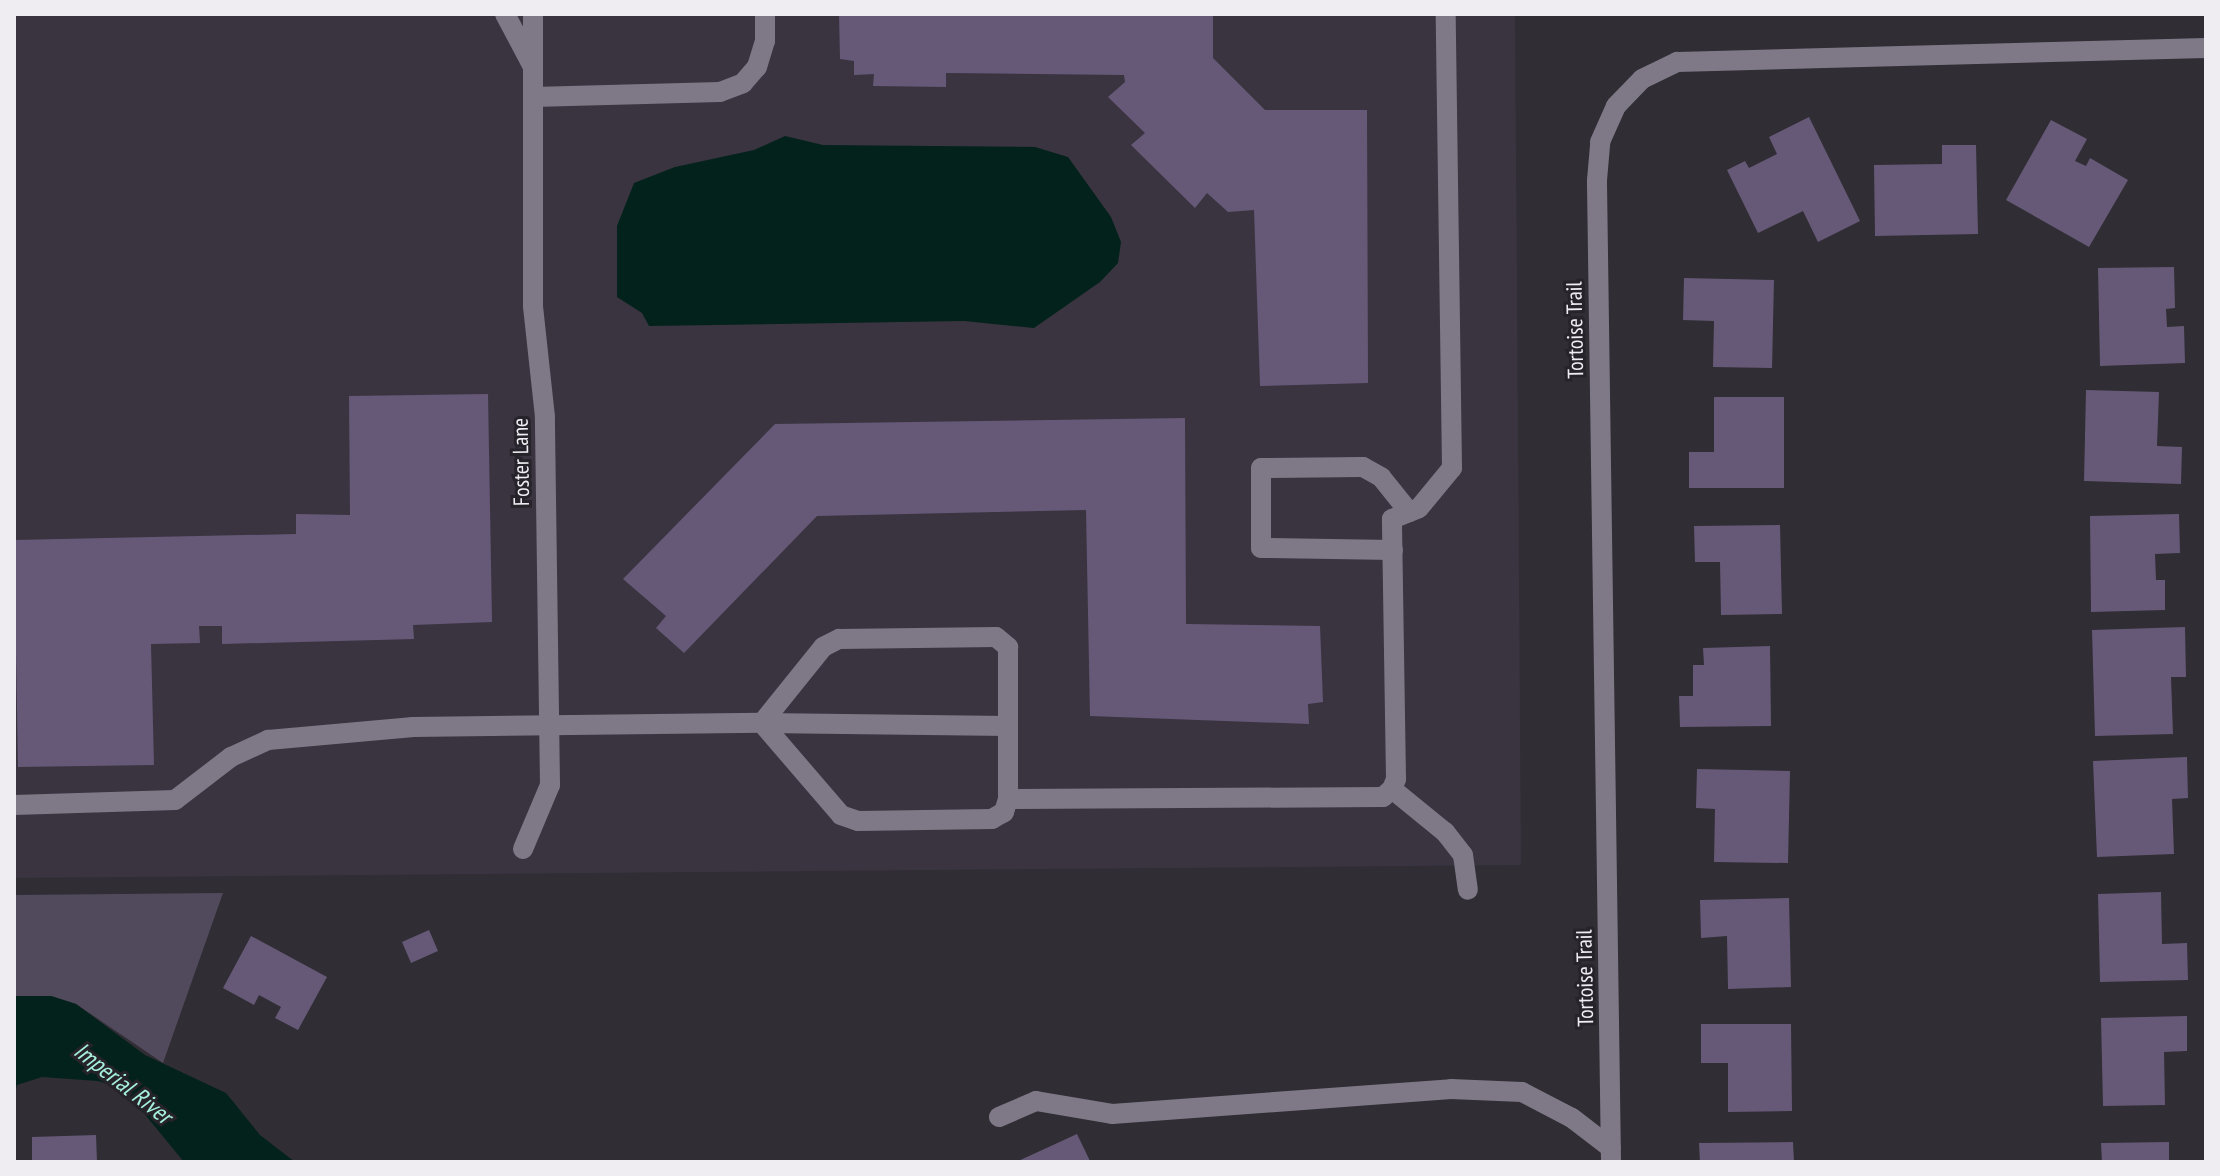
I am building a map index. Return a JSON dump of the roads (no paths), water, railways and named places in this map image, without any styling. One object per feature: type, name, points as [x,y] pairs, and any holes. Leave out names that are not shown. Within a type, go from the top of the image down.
[{"type":"street","name":"Foster Lane","points":[[505,14],[533,68]]},
{"type":"street","name":"Foster Lane","points":[[523,849],[550,785],[545,417],[533,306],[533,14]]},
{"type":"street","points":[[533,97],[731,88],[757,67],[765,41],[765,14]]},
{"type":"street","points":[[1008,799],[1383,797],[1392,789],[1392,519],[1419,508],[1452,468],[1446,14]]},
{"type":"street","name":"Tortoise Trail","points":[[1611,1155],[1597,180],[1600,142],[1616,106],[1642,79],[1677,62],[2206,48]]},
{"type":"street","points":[[1393,550],[1261,548],[1261,468],[1363,467],[1381,477],[1409,512]]},
{"type":"street","points":[[996,637],[1008,647],[1008,799],[1004,812],[992,819],[858,821],[841,815],[762,723],[823,647],[839,639],[996,637]]},
{"type":"street","points":[[14,805],[175,800],[231,757],[268,740],[413,727],[762,723],[1008,726]]},
{"type":"street","points":[[1392,789],[1445,832],[1463,855],[1468,890]]},
{"type":"street","points":[[999,1117],[1036,1101],[1112,1114],[1451,1089],[1522,1092],[1572,1118],[1611,1155]]},
{"type":"water","points":[[785,136],[823,145],[1035,147],[1068,157],[1111,217],[1121,242],[1118,263],[1100,282],[1034,328],[964,321],[649,326],[642,313],[617,297],[617,226],[634,183],[675,167],[754,150]]},
{"type":"water","name":"Imperial River","points":[[14,996],[51,996],[76,1004],[145,1055],[226,1093],[260,1135],[295,1162],[184,1162],[124,1089],[98,1081],[42,1077],[17,1085],[14,1094]]}]
